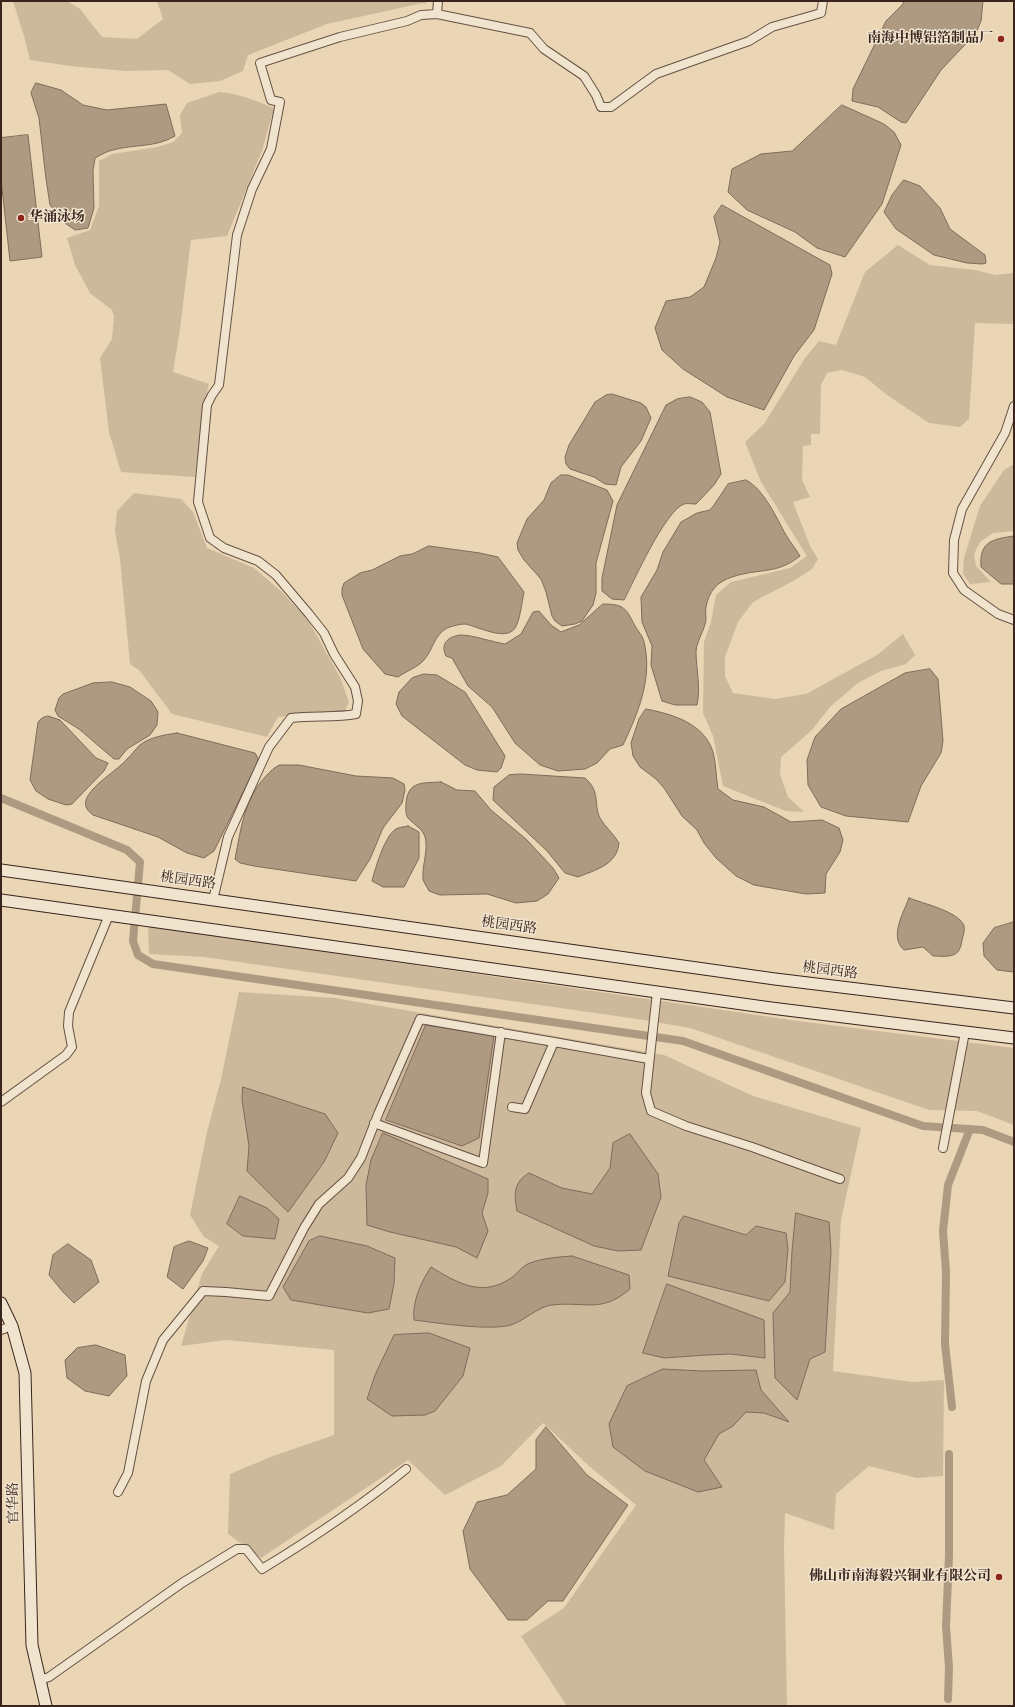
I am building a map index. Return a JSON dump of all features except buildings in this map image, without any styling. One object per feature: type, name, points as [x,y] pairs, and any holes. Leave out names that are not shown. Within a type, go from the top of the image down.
[{"type":"main road","name":"桃园西路","points":[[1,870],[775,979],[1014,1008]]},
{"type":"main road","points":[[1,900],[770,1008],[1014,1038]]},
{"type":"main road","name":"官华路","points":[[1,1303],[12,1326],[25,1373],[32,1645],[46,1706]]},
{"type":"street","points":[[437,14],[438,1]]},
{"type":"street","points":[[213,900],[228,837],[269,747],[292,718],[310,715],[344,716],[356,714],[358,701],[355,687],[334,654],[324,633],[309,614],[276,575],[258,561],[224,548],[210,538],[198,502],[208,405],[212,395],[219,386],[237,235],[252,189],[271,149],[280,102],[271,100],[260,63],[340,37],[407,21],[421,15],[437,14],[530,33],[544,49],[584,76],[596,95],[601,107],[611,107],[656,74],[749,41],[772,27],[821,13],[823,1]]},
{"type":"street","points":[[1014,406],[1005,433],[962,509],[954,540],[953,573],[964,590],[998,614],[1014,620]]},
{"type":"street","points":[[1,1102],[66,1055],[72,1047],[68,1026],[69,1012],[114,916]]},
{"type":"street","points":[[657,992],[646,1094],[651,1111],[686,1126],[752,1147],[840,1178]]},
{"type":"street","points":[[118,1492],[128,1473],[146,1381],[163,1340],[203,1291],[269,1296],[304,1228],[319,1204],[348,1178],[361,1158],[374,1123],[420,1019],[501,1032],[649,1060]]},
{"type":"street","points":[[374,1123],[483,1163],[501,1032]]},
{"type":"street","points":[[943,1148],[952,1107],[965,1032]]},
{"type":"street","points":[[512,1107],[525,1109],[554,1042]]},
{"type":"street","points":[[1,1330],[12,1326]]},
{"type":"street","points":[[40,1680],[49,1677],[182,1583],[237,1549],[246,1549],[262,1569],[310,1540],[374,1496],[406,1469]]},
{"type":"shaded area","points":[[13,1],[67,1],[80,9],[102,37],[137,39],[163,19],[157,1],[426,1],[426,4],[423,3],[327,24],[248,55],[243,71],[220,81],[190,84],[168,70],[126,71],[70,66],[30,60]]},
{"type":"shaded area","points":[[903,1],[983,1],[981,21],[976,33],[941,70],[906,123],[901,122],[878,107],[852,101],[853,89],[886,21],[903,4]]},
{"type":"shaded area","points":[[36,83],[61,90],[83,105],[107,110],[166,104],[175,136],[152,144],[121,148],[104,153],[95,158],[93,171],[94,208],[88,228],[75,230],[65,223],[50,205],[39,118],[31,93]]},
{"type":"shaded area","points":[[219,92],[254,100],[274,108],[262,151],[227,236],[191,240],[173,372],[209,384],[203,409],[195,477],[121,472],[109,432],[100,358],[112,339],[114,316],[112,310],[90,293],[75,265],[67,238],[90,230],[99,206],[99,161],[112,154],[158,147],[173,142],[182,133],[180,115],[187,103]]},
{"type":"shaded area","points":[[842,105],[884,124],[894,132],[901,145],[882,204],[845,257],[817,248],[795,232],[747,210],[728,192],[732,169],[761,154],[792,151]]},
{"type":"shaded area","name":"华涌泳场","points":[[28,135],[42,257],[10,261],[1,179],[1,138]]},
{"type":"shaded area","points":[[904,180],[920,186],[940,208],[950,229],[985,255],[986,263],[967,263],[934,255],[896,229],[884,212],[892,195]]},
{"type":"shaded area","points":[[722,205],[830,265],[832,274],[814,330],[794,356],[764,410],[727,397],[683,369],[662,350],[655,328],[666,301],[690,297],[704,287],[716,258],[720,242],[714,217]]},
{"type":"shaded area","points":[[898,245],[930,265],[975,270],[995,275],[1014,273],[1014,320],[1012,324],[975,323],[969,419],[960,427],[929,423],[887,395],[865,377],[842,370],[827,373],[821,385],[820,434],[811,434],[811,445],[803,446],[802,480],[810,497],[793,502],[810,546],[818,559],[812,569],[795,580],[753,602],[738,622],[725,657],[725,676],[733,693],[775,699],[806,694],[877,655],[903,634],[915,655],[906,664],[881,671],[858,683],[830,707],[812,730],[781,757],[780,774],[788,797],[804,812],[786,811],[723,786],[713,736],[703,713],[704,642],[711,622],[716,595],[731,582],[790,568],[807,556],[761,482],[745,442],[764,424],[805,358],[819,341],[836,345],[865,272]]},
{"type":"shaded area","points":[[612,394],[641,403],[646,407],[651,418],[641,441],[621,467],[616,485],[605,484],[594,477],[570,469],[566,464],[565,457],[569,445],[595,402],[606,395]]},
{"type":"shaded area","points":[[690,397],[702,402],[710,412],[721,474],[714,485],[696,504],[684,504],[676,509],[659,532],[624,600],[612,599],[602,591],[602,578],[617,505],[666,405],[677,399]]},
{"type":"shaded area","points":[[1014,464],[1014,531],[993,533],[980,542],[974,554],[976,566],[991,582],[970,584],[963,574],[964,558],[980,506],[1004,470]]},
{"type":"shaded area","points":[[561,475],[568,475],[607,490],[613,501],[596,563],[596,593],[593,605],[582,621],[575,624],[562,626],[555,621],[552,616],[541,579],[524,560],[518,550],[517,543],[527,519],[544,500],[551,483]]},
{"type":"shaded area","points":[[746,480],[753,484],[764,497],[800,556],[792,562],[775,569],[741,574],[732,577],[718,584],[714,588],[707,601],[706,619],[696,651],[698,684],[697,705],[675,705],[662,701],[651,665],[652,646],[642,622],[641,597],[657,570],[663,552],[681,522],[697,513],[710,510],[728,484]]},
{"type":"shaded area","points":[[134,493],[181,499],[193,512],[207,548],[254,568],[282,592],[308,620],[340,677],[349,702],[345,711],[278,717],[267,737],[172,714],[140,671],[130,664],[120,559],[115,531],[117,511]]},
{"type":"shaded area","points":[[1014,536],[1014,584],[1001,584],[981,567],[982,552],[988,543]]},
{"type":"shaded area","points":[[429,546],[498,557],[524,592],[517,625],[511,632],[505,634],[491,632],[465,624],[447,628],[439,635],[427,656],[418,665],[398,677],[385,674],[363,649],[342,595],[344,583],[360,573],[372,570],[400,556],[412,554]]},
{"type":"shaded area","points":[[603,604],[616,605],[624,608],[643,638],[647,669],[639,708],[623,745],[610,749],[597,763],[585,769],[558,771],[540,765],[515,743],[492,707],[468,686],[452,658],[446,656],[444,652],[445,644],[446,641],[452,637],[461,635],[505,644],[521,634],[533,612],[539,611],[551,625],[561,632],[579,625]]},
{"type":"shaded area","points":[[930,669],[938,679],[943,741],[941,753],[921,786],[908,822],[846,816],[821,807],[808,785],[807,760],[815,737],[841,709],[905,673]]},
{"type":"shaded area","points":[[424,674],[437,675],[465,692],[505,756],[501,768],[497,772],[477,770],[465,765],[402,716],[396,704],[399,692],[412,678]]},
{"type":"shaded area","points":[[112,682],[130,687],[151,701],[158,712],[157,725],[150,735],[127,749],[119,759],[114,759],[79,729],[58,716],[55,710],[59,698],[63,694],[93,683]]},
{"type":"shaded area","points":[[646,709],[676,717],[695,727],[702,734],[709,742],[713,752],[718,789],[733,800],[764,807],[791,822],[822,820],[839,828],[843,840],[840,852],[826,874],[825,893],[806,894],[754,885],[736,876],[716,858],[704,843],[697,830],[682,816],[664,788],[656,779],[640,767],[633,756],[631,743],[639,719]]},
{"type":"shaded area","points":[[48,716],[60,720],[96,758],[108,763],[104,771],[72,804],[66,805],[48,799],[36,791],[30,780],[38,722],[42,718]]},
{"type":"shaded area","points":[[177,733],[255,753],[258,758],[257,764],[214,851],[204,858],[187,853],[158,837],[93,815],[86,807],[86,800],[93,789],[123,764],[140,745],[153,738]]},
{"type":"shaded area","points":[[280,765],[299,765],[356,776],[393,778],[404,784],[405,790],[402,803],[383,828],[370,859],[356,881],[254,866],[240,863],[235,859],[244,815],[248,804],[253,794],[266,776],[274,768]]},
{"type":"shaded area","points":[[521,774],[585,778],[590,783],[595,793],[600,818],[619,843],[614,857],[610,862],[598,869],[578,877],[565,873],[547,851],[493,800],[494,787],[509,775]]},
{"type":"shaded area","points":[[441,782],[457,790],[475,791],[491,810],[526,839],[553,868],[559,878],[548,894],[537,901],[516,903],[487,894],[440,895],[429,891],[423,879],[426,847],[424,834],[407,816],[406,803],[407,796],[413,787],[422,783]]},
{"type":"shaded area","points":[[408,826],[419,832],[419,858],[404,887],[383,887],[372,881],[384,845],[392,832],[397,828]]},
{"type":"shaded area","points":[[909,898],[948,912],[956,916],[961,921],[964,926],[964,931],[961,945],[957,953],[950,956],[933,956],[923,947],[904,950],[900,945],[897,932]]},
{"type":"shaded area","points":[[1014,922],[1014,972],[997,970],[984,956],[983,943],[994,928]]},
{"type":"shaded area","points":[[148,926],[798,1021],[1014,1048],[1014,1125],[977,1111],[929,1110],[690,1028],[644,1020],[204,957],[149,954]]},
{"type":"shaded area","points":[[239,992],[335,998],[664,1055],[753,1096],[861,1128],[841,1220],[833,1371],[912,1382],[944,1380],[943,1476],[917,1478],[869,1466],[836,1494],[834,1530],[785,1513],[784,1545],[787,1706],[567,1706],[521,1636],[564,1608],[636,1505],[589,1466],[543,1423],[501,1466],[445,1495],[408,1460],[261,1558],[228,1534],[230,1474],[273,1456],[334,1435],[334,1350],[226,1340],[181,1346],[202,1274],[219,1246],[204,1237],[190,1215],[207,1132],[221,1079]]},
{"type":"shaded area","points":[[426,1025],[494,1036],[479,1138],[462,1146],[386,1120]]},
{"type":"shaded area","points":[[243,1087],[325,1114],[338,1133],[324,1162],[288,1212],[247,1171],[249,1146],[242,1100]]},
{"type":"shaded area","points":[[383,1133],[488,1179],[488,1193],[482,1213],[488,1231],[477,1258],[456,1247],[390,1232],[367,1225],[366,1185],[371,1160]]},
{"type":"shaded area","points":[[630,1134],[658,1174],[661,1197],[641,1250],[618,1251],[594,1246],[517,1211],[515,1194],[517,1185],[529,1173],[562,1188],[592,1194],[610,1168],[613,1143]]},
{"type":"shaded area","points":[[240,1196],[267,1208],[279,1219],[275,1239],[243,1236],[227,1224]]},
{"type":"shaded area","points":[[796,1213],[829,1222],[831,1251],[825,1352],[810,1359],[797,1400],[775,1378],[773,1313],[790,1292]]},
{"type":"shaded area","points":[[684,1216],[746,1235],[756,1226],[786,1233],[788,1249],[785,1282],[769,1301],[668,1276],[679,1223]]},
{"type":"shaded area","points":[[320,1236],[367,1246],[395,1258],[394,1284],[389,1309],[368,1313],[291,1300],[283,1287],[309,1241]]},
{"type":"shaded area","points":[[189,1241],[208,1248],[203,1261],[183,1289],[167,1277],[174,1247]]},
{"type":"shaded area","points":[[68,1244],[91,1260],[99,1282],[74,1303],[49,1275],[53,1255]]},
{"type":"shaded area","points":[[572,1256],[629,1275],[630,1289],[620,1297],[601,1304],[564,1304],[547,1306],[516,1323],[502,1327],[463,1326],[414,1320],[414,1306],[418,1292],[431,1267],[468,1286],[488,1287],[498,1285],[508,1280],[524,1266],[535,1261]]},
{"type":"shaded area","points":[[667,1284],[764,1320],[765,1358],[730,1354],[664,1358],[643,1353]]},
{"type":"shaded area","points":[[429,1333],[470,1348],[463,1376],[435,1411],[425,1415],[392,1416],[367,1399],[375,1375],[394,1335]]},
{"type":"shaded area","points":[[96,1345],[125,1355],[127,1376],[109,1396],[85,1391],[67,1378],[65,1360],[77,1348]]},
{"type":"shaded area","points":[[663,1369],[702,1371],[756,1370],[761,1390],[789,1422],[764,1413],[746,1412],[733,1426],[719,1434],[704,1460],[722,1487],[698,1492],[645,1471],[613,1447],[609,1424],[627,1386]]},
{"type":"shaded area","points":[[546,1427],[587,1475],[628,1505],[563,1601],[548,1601],[527,1620],[508,1620],[470,1569],[463,1531],[477,1502],[507,1495],[536,1469],[536,1440]]},
{"type":"waterway","points":[[1,798],[127,850],[140,862],[133,941],[138,955],[153,964],[683,1041],[923,1126],[983,1130],[1014,1142]]},
{"type":"waterway","points":[[952,1407],[945,1344],[946,1272],[943,1231],[948,1185],[970,1129]]},
{"type":"waterway","points":[[948,1699],[949,1668],[946,1626],[949,1555],[949,1454]]},
{"type":"place","name":"南海中博铝箔制品厂","points":[[1001,39]]},
{"type":"place","name":"华涌泳场","points":[[21,218]]},
{"type":"place","name":"佛山市南海毅兴铜业有限公司","points":[[999,1577]]}]
